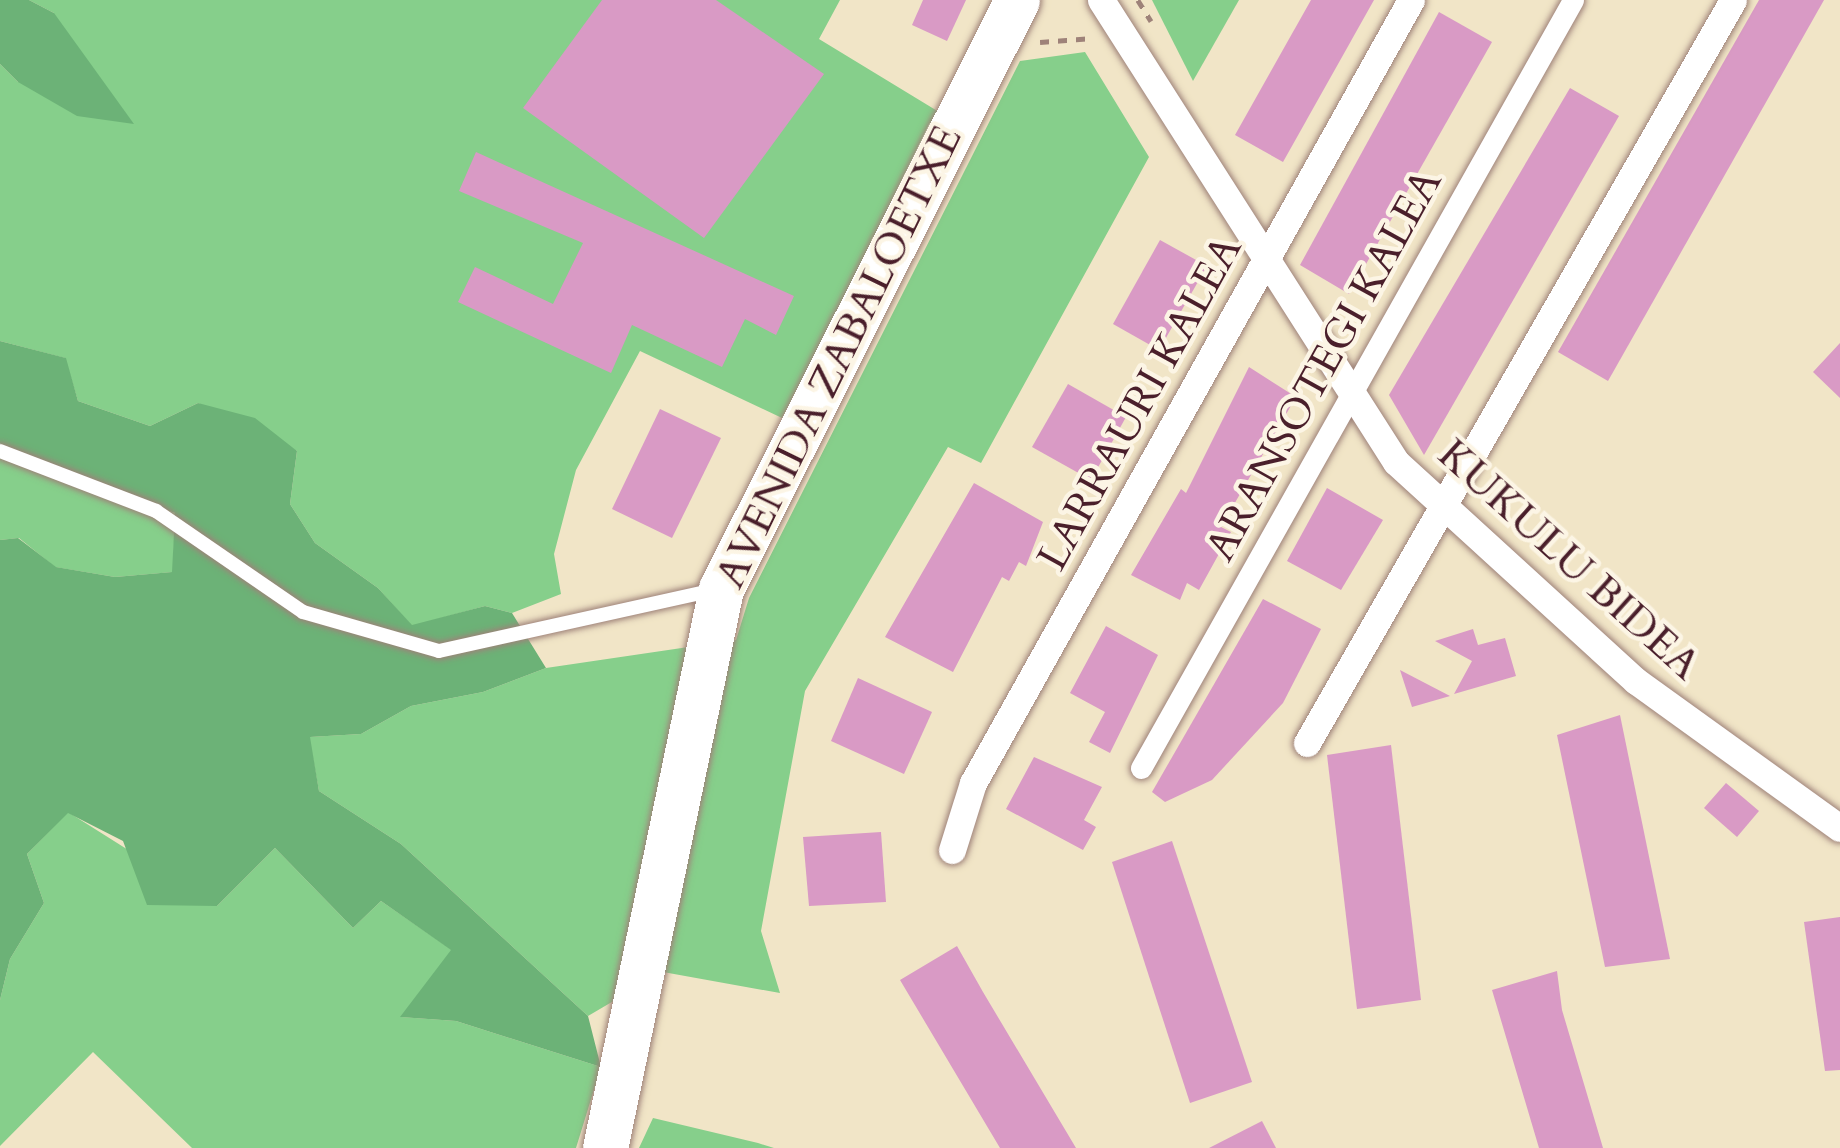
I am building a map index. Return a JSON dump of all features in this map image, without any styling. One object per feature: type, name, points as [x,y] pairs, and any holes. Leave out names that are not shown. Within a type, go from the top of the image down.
[{"type":"main road","name":"AVENIDA ZABALOETXE","points":[[605,1148],[721,589],[1017,0]]},
{"type":"street","name":"KUKULU BIDEA","points":[[1101,0],[1269,256],[1396,462],[1636,681],[1840,828]]},
{"type":"street","name":"LARRAURI KALEA","points":[[952,850],[973,783],[1411,0]]},
{"type":"street","name":"ARANSOTEGI KALEA","points":[[1141,768],[1573,0]]},
{"type":"street","points":[[1307,743],[1445,511],[1733,0]]},
{"type":"lane","points":[[0,451],[156,511],[303,612],[439,650],[721,589]]},
{"type":"path","points":[[1030,47],[1066,34],[1105,42]]},
{"type":"green space","points":[[0,0],[29,0],[54,13],[134,124],[77,116],[18,82],[0,64]]},
{"type":"green space","points":[[29,0],[840,0],[819,39],[939,112],[782,418],[640,351],[576,470],[554,554],[561,594],[512,613],[485,606],[412,626],[378,588],[315,543],[290,504],[297,451],[198,403],[150,426],[78,401],[65,358],[0,341],[0,64],[18,82],[54,13]]},
{"type":"green space","points":[[1152,0],[1239,0],[1193,81]]},
{"type":"green space","points":[[1085,52],[1149,157],[981,463],[948,447],[805,691],[761,931],[780,993],[663,972],[588,1016],[401,844],[319,791],[309,737],[361,734],[411,706],[483,692],[546,668],[736,640],[749,598],[1020,61]]},
{"type":"green space","points":[[0,341],[66,358],[78,401],[150,426],[198,403],[255,418],[297,451],[290,504],[315,543],[378,588],[412,625],[485,606],[512,613],[546,668],[483,692],[411,706],[361,734],[310,737],[319,791],[401,844],[588,1016],[601,1067],[456,1021],[400,1017],[451,950],[381,901],[353,928],[275,848],[217,906],[147,905],[123,841],[68,813],[27,854],[44,903],[10,959],[0,1000],[0,540],[18,538],[56,567],[115,577],[172,572],[175,513],[0,452]]},
{"type":"green space","points":[[0,452],[175,513],[173,572],[115,577],[55,567],[19,538],[0,540]]},
{"type":"green space","points":[[68,812],[217,906],[275,848],[353,928],[381,901],[452,950],[401,1017],[456,1021],[601,1067],[576,1148],[192,1148],[93,1052],[0,1146],[0,1000],[10,959],[44,903],[27,854]]},
{"type":"green space","points":[[653,1118],[758,1143],[774,1148],[639,1148]]},
{"type":"building","points":[[602,0],[716,0],[824,74],[704,238],[523,108]]},
{"type":"building","points":[[923,0],[966,0],[947,41],[912,25]]},
{"type":"building","points":[[1311,0],[1374,0],[1283,162],[1235,135]]},
{"type":"building","points":[[1759,0],[1824,0],[1608,381],[1558,352]]},
{"type":"building","points":[[1439,12],[1492,42],[1349,294],[1300,265]]},
{"type":"building","points":[[1570,88],[1619,116],[1424,455],[1389,395]]},
{"type":"building","points":[[476,152],[794,296],[776,335],[745,319],[722,367],[632,325],[611,373],[458,302],[475,267],[553,304],[583,243],[459,191]]},
{"type":"building","points":[[1160,240],[1207,266],[1159,350],[1113,324]]},
{"type":"building","points":[[1840,343],[1840,398],[1813,372]]},
{"type":"building","points":[[1249,367],[1296,397],[1221,527],[1231,532],[1199,590],[1187,583],[1180,600],[1131,575],[1181,489],[1186,493]]},
{"type":"building","points":[[1068,384],[1126,417],[1091,480],[1032,447]]},
{"type":"building","points":[[660,409],[721,438],[672,538],[612,509]]},
{"type":"building","points":[[974,483],[1043,522],[1026,566],[1019,562],[1009,581],[1002,577],[953,672],[885,637]]},
{"type":"building","points":[[1327,488],[1383,520],[1341,590],[1287,561]]},
{"type":"building","points":[[1263,599],[1321,629],[1283,703],[1212,780],[1165,802],[1152,792]]},
{"type":"building","points":[[1106,626],[1158,655],[1110,753],[1089,742],[1105,712],[1070,693]]},
{"type":"building","points":[[1473,629],[1478,645],[1505,638],[1516,676],[1454,694],[1472,661],[1435,641]]},
{"type":"building","points":[[1400,670],[1450,696],[1412,707]]},
{"type":"building","points":[[858,678],[932,712],[904,774],[831,741]]},
{"type":"building","points":[[1620,715],[1670,959],[1605,967],[1557,735]]},
{"type":"building","points":[[1391,745],[1421,1000],[1357,1009],[1327,755]]},
{"type":"building","points":[[1034,757],[1102,787],[1084,820],[1096,827],[1083,850],[1006,809]]},
{"type":"building","points":[[1726,783],[1759,811],[1737,837],[1704,808]]},
{"type":"building","points":[[881,832],[886,902],[809,906],[803,837]]},
{"type":"building","points":[[1172,841],[1252,1082],[1190,1103],[1112,862]]},
{"type":"building","points":[[1840,917],[1840,1070],[1825,1071],[1804,922]]},
{"type":"building","points":[[957,946],[1076,1148],[1000,1148],[900,980]]},
{"type":"building","points":[[1557,971],[1562,1010],[1603,1148],[1539,1148],[1492,990]]},
{"type":"building","points":[[1262,1121],[1276,1148],[1209,1148]]}]
